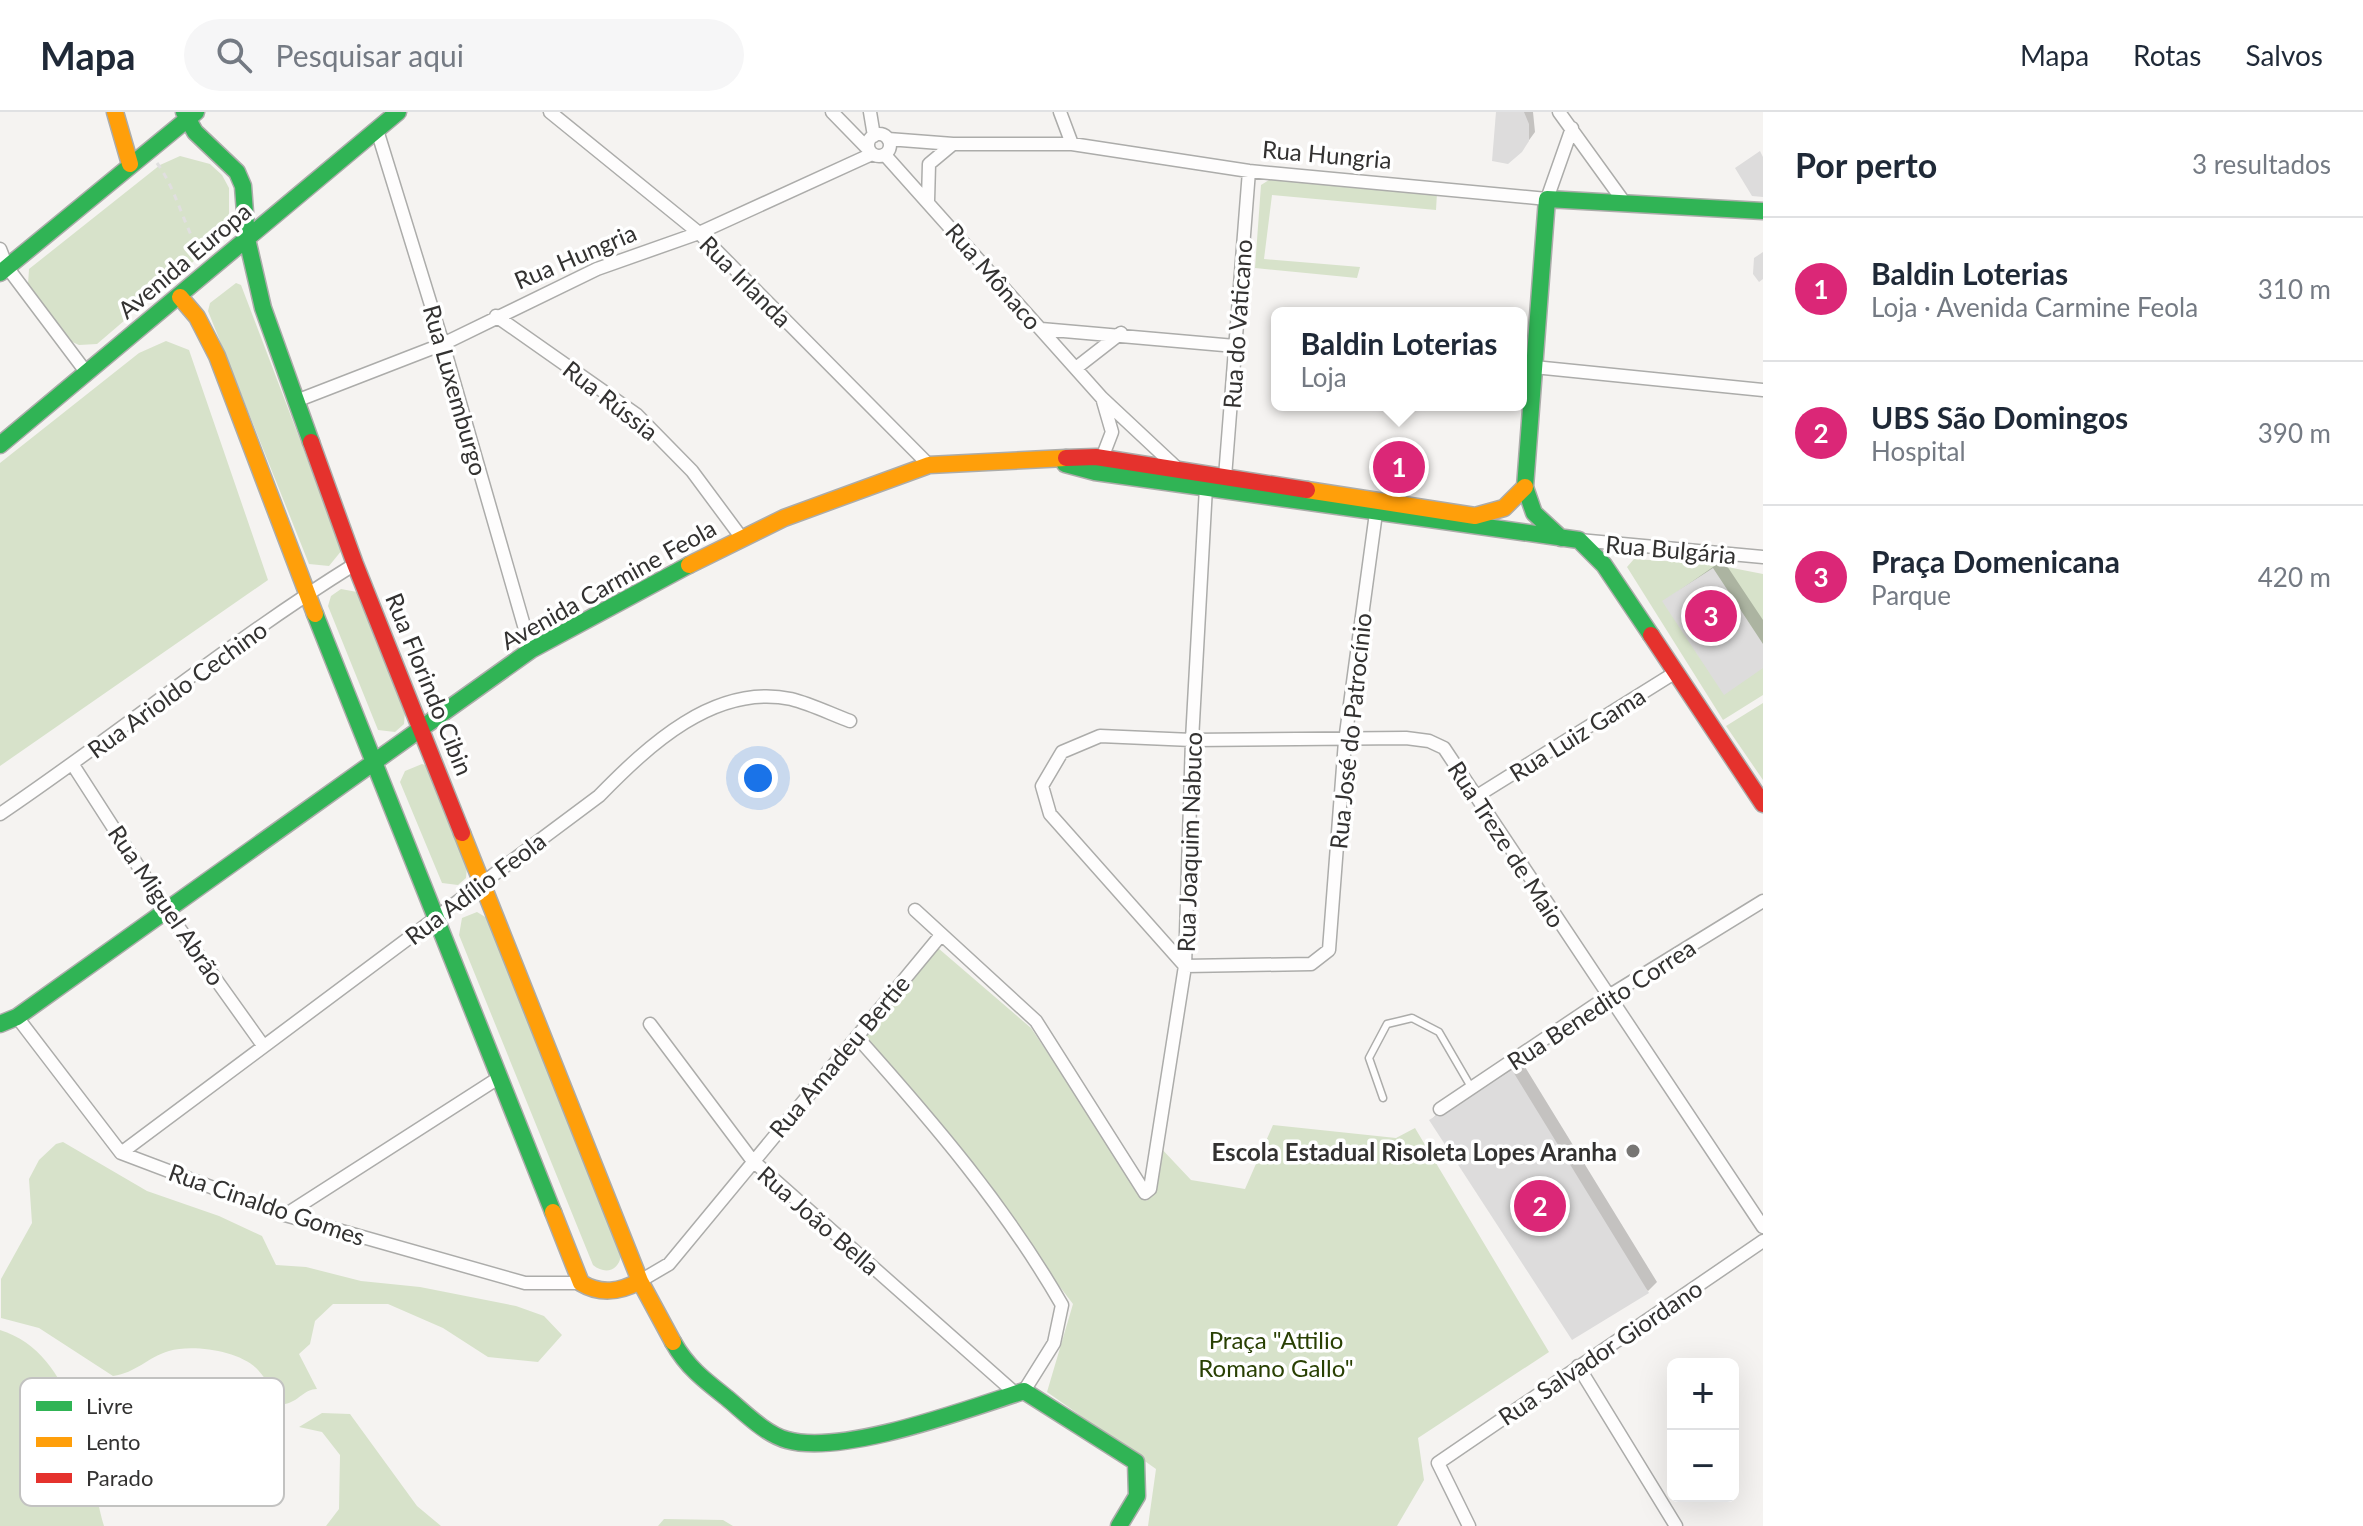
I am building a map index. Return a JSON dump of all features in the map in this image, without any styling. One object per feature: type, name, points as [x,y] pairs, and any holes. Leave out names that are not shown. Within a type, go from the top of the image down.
[{"type":"main road","points":[[115,112],[130,164]]},
{"type":"main road","name":"Avenida Europa","points":[[0,445],[398,112]]},
{"type":"main road","points":[[4,270],[189,114]]},
{"type":"main road","name":"Rua Florindo Cibin","points":[[189,114],[237,172],[246,203],[247,239],[263,308],[355,564],[424,730],[640,1281],[686,1366],[756,1422],[786,1440],[827,1443],[911,1426],[1020,1392]]},
{"type":"main road","points":[[1547,199],[1525,487],[1534,513],[1561,538]]},
{"type":"main road","name":"Rua Hungria","points":[[1547,199],[1763,211]]},
{"type":"main road","points":[[180,297],[197,317],[217,356],[374,765],[581,1283],[591,1290],[603,1292],[626,1289],[640,1281]]},
{"type":"main road","name":"Avenida Carmine Feola","points":[[0,1024],[17,1017],[424,730],[531,650],[741,537],[929,465],[1102,458],[1475,516],[1499,512],[1514,504],[1525,487]]},
{"type":"main road","name":"Avenida Carmine Feola","points":[[1049,460],[1095,472],[1579,540]]},
{"type":"main road","points":[[1579,540],[1604,565],[1758,792],[1763,804]]},
{"type":"main road","points":[[1020,1392],[1136,1462],[1142,1481],[1134,1510],[1119,1526]]},
{"type":"street","name":"Rua Irlanda","points":[[550,112],[699,233],[929,465]]},
{"type":"street","name":"Rua Mônaco","points":[[832,112],[928,201],[1102,398],[1179,470]]},
{"type":"street","points":[[870,112],[874,136],[868,144],[876,153],[890,149],[888,139]]},
{"type":"street","points":[[1060,112],[1072,144]]},
{"type":"street","points":[[1559,112],[1624,202]]},
{"type":"street","points":[[1547,199],[1572,128]]},
{"type":"street","name":"Rua Luxemburgo","points":[[377,130],[443,344],[531,650]]},
{"type":"street","name":"Rua Hungria","points":[[874,136],[953,144],[1072,144],[1249,171],[1547,199]]},
{"type":"street","points":[[928,201],[929,164],[953,144]]},
{"type":"street","name":"Rua Hungria","points":[[296,401],[443,344],[597,269],[699,233],[876,153]]},
{"type":"street","name":"Rua do Vaticano","points":[[1225,477],[1249,171]]},
{"type":"street","points":[[0,249],[4,270],[86,372]]},
{"type":"street","name":"Rua Rússia","points":[[496,316],[637,415],[692,471],[741,537]]},
{"type":"street","points":[[1041,329],[1121,333],[1235,346]]},
{"type":"street","points":[[1076,368],[1121,333]]},
{"type":"street","points":[[1534,367],[1763,390]]},
{"type":"street","name":"Rua Mônaco","points":[[1102,398],[1112,432],[1102,458]]},
{"type":"street","name":"Rua Joaquim Nabuco","points":[[941,935],[1036,1021],[1145,1193],[1150,1189],[1185,966],[1192,740],[1206,487]]},
{"type":"street","name":"Rua José do Patrocínio","points":[[1185,966],[1311,964],[1329,950],[1345,741],[1376,513]]},
{"type":"street","name":"Rua Bulgária","points":[[1579,540],[1763,557]]},
{"type":"street","name":"Rua Arioldo Cechino","points":[[0,814],[73,765],[307,594],[355,564]]},
{"type":"street","name":"Rua Luiz Gama","points":[[1477,796],[1676,672]]},
{"type":"street","name":"Rua Adílio Feola","points":[[121,1153],[262,1044],[599,796],[640,754],[703,712],[747,696],[791,699],[850,721]]},
{"type":"street","name":"Rua Treze de Maio","points":[[1185,966],[1050,814],[1042,786],[1062,752],[1100,736],[1192,740],[1345,741],[1406,738],[1429,741],[1444,748],[1477,796],[1607,997],[1763,1227]]},
{"type":"street","name":"Rua Miguel Abrão","points":[[73,765],[167,911],[262,1044]]},
{"type":"street","name":"Rua Benedito Correa","points":[[1440,1109],[1607,997],[1763,901]]},
{"type":"street","points":[[915,910],[941,935]]},
{"type":"street","name":"Rua Amadeu Bertie","points":[[640,1281],[669,1264],[941,935]]},
{"type":"street","points":[[17,1017],[121,1153]]},
{"type":"street","name":"Rua João Bella","points":[[650,1024],[752,1160],[1020,1392]]},
{"type":"street","points":[[857,1037],[953,1145],[1025,1241],[1062,1305],[1054,1343],[1020,1392]]},
{"type":"street","points":[[285,1215],[500,1077]]},
{"type":"street","name":"Rua Cinaldo Gomes","points":[[121,1153],[285,1215],[525,1283],[581,1283]]},
{"type":"street","name":"Rua Salvador Giordano","points":[[1469,1526],[1438,1463],[1763,1241]]},
{"type":"street","points":[[1578,1366],[1676,1526]]},
{"type":"lane","points":[[1383,1098],[1369,1058],[1387,1024],[1412,1018],[1439,1032],[1471,1088]]},
{"type":"path","points":[[148,150],[174,188],[201,255],[215,266]]},
{"type":"green space","points":[[180,156],[210,164],[222,175],[229,188],[229,220],[222,233],[201,255],[97,344],[79,345],[70,341],[28,285],[29,269],[160,165]]},
{"type":"green space","points":[[1269,180],[1437,193],[1436,210],[1272,195],[1264,259],[1360,267],[1357,278],[1255,268],[1261,185]]},
{"type":"green space","points":[[236,283],[241,285],[342,550],[329,566],[309,564],[208,311],[210,303]]},
{"type":"green space","points":[[166,341],[189,350],[268,580],[0,766],[0,463],[139,353]]},
{"type":"green space","points":[[1634,559],[1712,564],[1763,574],[1763,695],[1723,720],[1627,567]]},
{"type":"green space","points":[[341,589],[357,592],[405,712],[404,724],[395,732],[378,730],[328,606],[331,596]]},
{"type":"green space","points":[[1763,703],[1763,780],[1726,726]]},
{"type":"green space","points":[[422,764],[428,766],[467,867],[466,878],[458,885],[442,883],[400,782],[405,771]]},
{"type":"green space","points":[[477,912],[487,918],[621,1255],[611,1270],[602,1270],[593,1265],[459,935],[462,918]]},
{"type":"green space","name":"Praça \"Attilio Romano Gallo\"","points":[[938,948],[1031,1028],[1147,1201],[1158,1145],[1191,1180],[1245,1189],[1273,1125],[1396,1138],[1415,1128],[1549,1352],[1418,1438],[1424,1480],[1397,1526],[1148,1526],[1156,1469],[1047,1392],[1073,1304],[979,1181],[857,1037]]},
{"type":"green space","points":[[63,1142],[147,1191],[219,1216],[262,1236],[276,1265],[306,1267],[361,1281],[420,1287],[516,1306],[544,1316],[562,1335],[538,1362],[488,1357],[443,1328],[388,1304],[333,1304],[315,1321],[310,1344],[299,1354],[317,1389],[290,1403],[284,1403],[284,1378],[265,1378],[240,1358],[203,1349],[169,1351],[128,1372],[113,1376],[39,1328],[1,1318],[1,1279],[32,1223],[29,1179],[39,1160],[56,1144]]},
{"type":"green space","points":[[0,1330],[26,1343],[46,1361],[57,1378],[20,1378],[20,1506],[99,1506],[104,1526],[0,1526]]},
{"type":"green space","points":[[322,1413],[350,1414],[417,1506],[441,1526],[326,1526],[339,1509],[340,1455],[322,1432],[299,1427]]},
{"type":"green space","points":[[664,1519],[723,1520],[733,1526],[658,1526]]},
{"type":"building","points":[[1496,112],[1524,112],[1529,124],[1529,141],[1508,164],[1492,161]]},
{"type":"building","points":[[1760,151],[1763,157],[1763,197],[1752,196],[1735,168]]},
{"type":"building","points":[[1763,252],[1763,279],[1759,282],[1753,274],[1754,258]]},
{"type":"building","points":[[1713,568],[1763,644],[1763,668],[1724,695],[1662,601]]},
{"type":"building","points":[[1512,1070],[1649,1293],[1572,1340],[1429,1120]]},
{"type":"traffic: fast","points":[[184,112],[195,132],[237,172],[243,186],[247,239],[263,308],[311,442]]},
{"type":"traffic: fast","points":[[0,273],[196,112]]},
{"type":"traffic: fast","points":[[0,445],[398,112]]},
{"type":"traffic: fast","points":[[1561,538],[1534,513],[1525,487],[1547,199],[1763,211]]},
{"type":"traffic: fast","points":[[1065,464],[1095,472],[1579,540],[1604,565],[1651,635]]},
{"type":"traffic: fast","points":[[0,1024],[17,1017],[531,650],[689,565]]},
{"type":"traffic: fast","points":[[315,614],[553,1212]]},
{"type":"traffic: fast","points":[[673,1342],[703,1379],[763,1428],[787,1440],[840,1442],[872,1436],[939,1419],[1024,1391],[1136,1462],[1137,1496],[1119,1526]]},
{"type":"traffic: slow","points":[[115,112],[130,164]]},
{"type":"traffic: slow","points":[[180,297],[197,317],[217,356],[315,614]]},
{"type":"traffic: slow","points":[[689,565],[784,518],[929,465],[1066,458]]},
{"type":"traffic: slow","points":[[1307,490],[1475,516],[1504,508],[1525,487]]},
{"type":"traffic: slow","points":[[462,833],[640,1281],[673,1342]]},
{"type":"traffic: slow","points":[[553,1212],[581,1283],[610,1291],[640,1281]]},
{"type":"traffic: jam","points":[[311,442],[355,564],[462,833]]},
{"type":"traffic: jam","points":[[1066,458],[1096,457],[1307,490]]},
{"type":"traffic: jam","points":[[1651,635],[1763,804]]},
{"type":"place","name":"Baldin Loterias","points":[[1399,467]]},
{"type":"place","name":"Praça Domenicana","points":[[1711,616]]},
{"type":"place","name":"Escola Estadual Risoleta Lopes Aranha","points":[[1633,1151]]},
{"type":"place","name":"UBS São Domingos","points":[[1540,1206]]}]
